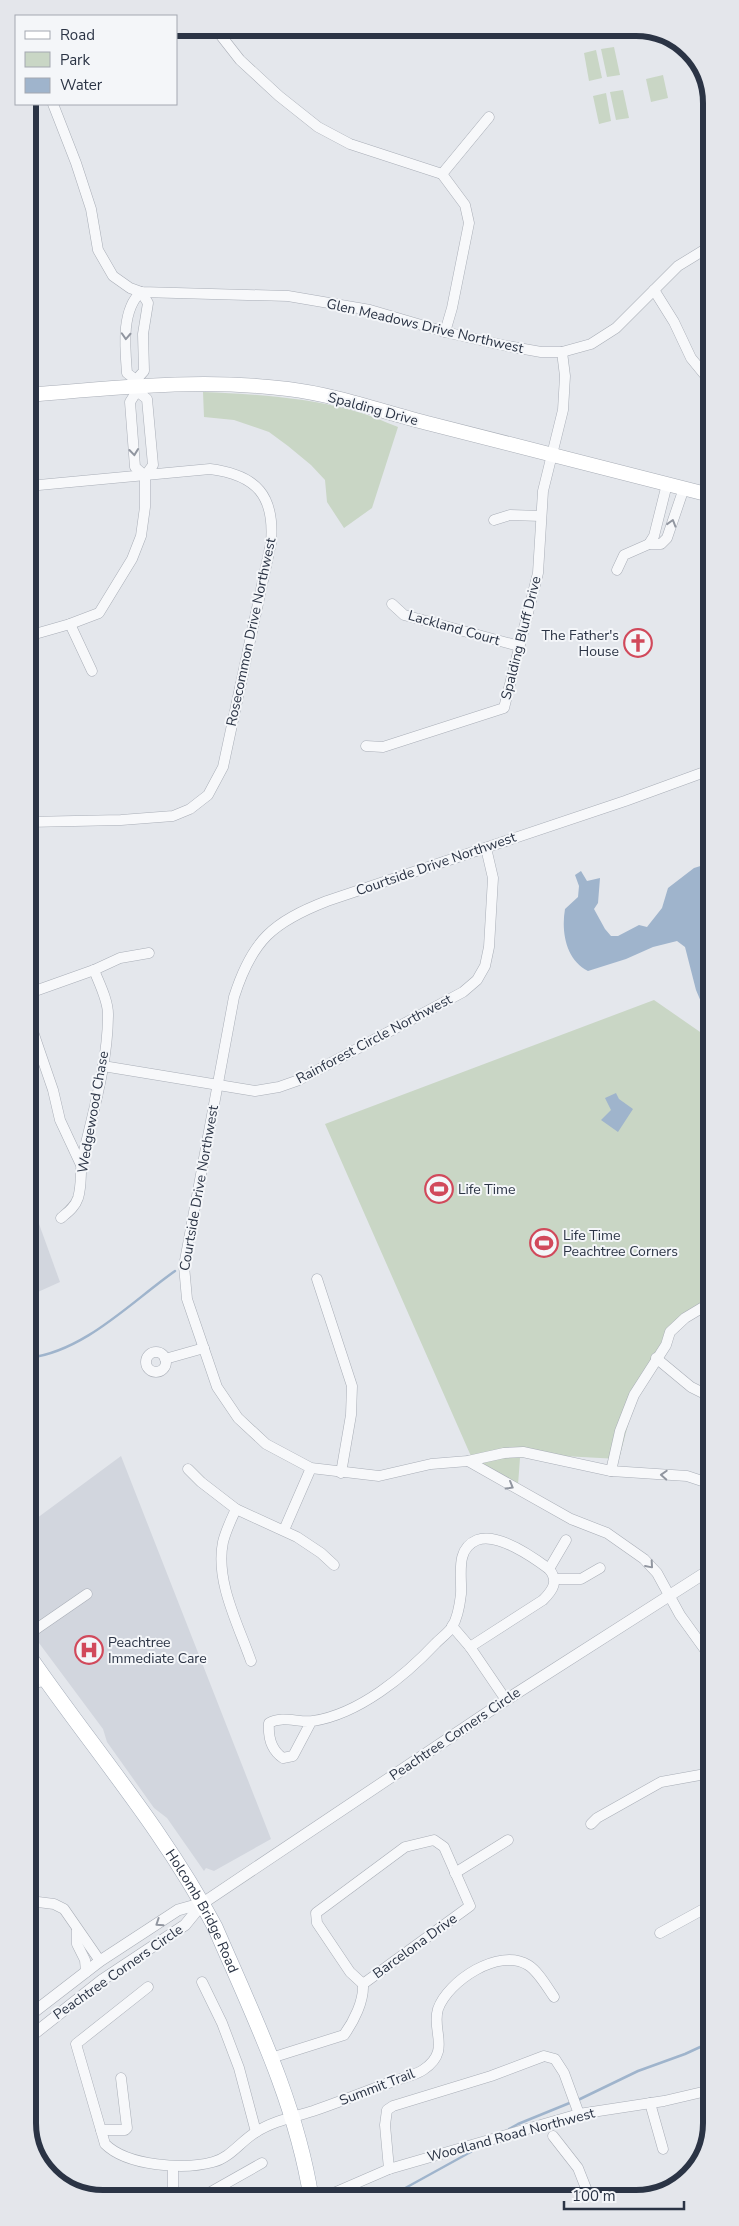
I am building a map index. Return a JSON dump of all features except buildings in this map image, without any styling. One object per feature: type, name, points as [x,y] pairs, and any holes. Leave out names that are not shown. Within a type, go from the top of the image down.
[{"type":"main road","name":"Spalding Drive","points":[[36,392],[136,386],[230,384],[289,389],[365,404],[421,422],[703,493]]},
{"type":"main road","name":"Holcomb Bridge Road","points":[[36,1665],[161,1838],[203,1903],[270,2058],[293,2118],[310,2190]]},
{"type":"street","points":[[221,36],[240,60],[279,96],[318,127],[350,144],[442,174],[465,205],[469,223],[452,308],[445,332]]},
{"type":"street","name":"Glen Meadows Drive Northwest","points":[[53,105],[76,163],[91,209],[98,250],[113,276],[130,288],[140,292],[288,296],[370,310],[445,332],[541,352],[562,352],[590,344],[616,328],[678,266],[703,251]]},
{"type":"street","points":[[442,174],[489,117]]},
{"type":"street","points":[[654,290],[674,322],[691,358],[703,373]]},
{"type":"street","points":[[36,634],[99,613],[132,559],[141,536],[145,507],[145,476],[153,466],[147,399],[136,386],[126,373],[126,334],[132,300],[140,292],[148,303],[143,334],[144,371],[136,386],[130,402],[135,467],[145,476]]},
{"type":"street","name":"Spalding Bluff Drive","points":[[366,746],[383,748],[504,708],[538,573],[543,491],[563,410],[565,376],[562,352]]},
{"type":"street","points":[[132,432],[149,430]]},
{"type":"street","name":"Rosecommon Drive Northwest","points":[[36,485],[210,470],[229,472],[255,484],[271,510],[273,524],[271,543],[223,767],[208,795],[190,809],[173,816],[121,820],[36,822]]},
{"type":"street","points":[[648,544],[654,536],[667,484]]},
{"type":"street","points":[[617,570],[624,555],[648,544],[661,544],[667,538],[684,488]]},
{"type":"street","points":[[494,520],[510,515],[541,516]]},
{"type":"street","name":"Lackland Court","points":[[392,604],[404,615],[519,646]]},
{"type":"street","points":[[70,624],[92,670]]},
{"type":"street","name":"Courtside Drive Northwest","points":[[703,772],[327,901],[296,913],[274,929],[256,948],[242,972],[234,997],[184,1266],[185,1293],[217,1387],[238,1418],[266,1444],[312,1468],[341,1473],[379,1476],[431,1464],[468,1461],[504,1452],[524,1452],[611,1472],[688,1476],[703,1481]]},
{"type":"street","name":"Rainforest Circle Northwest","points":[[103,1066],[255,1091],[279,1087],[299,1080],[463,992],[477,980],[485,966],[490,927],[492,878],[486,848]]},
{"type":"street","points":[[36,992],[120,958],[149,953]]},
{"type":"street","name":"Wedgewood Chase","points":[[61,1218],[71,1210],[81,1186],[81,1165],[95,1111],[103,1066],[109,1012],[94,970]]},
{"type":"street","points":[[36,1041],[60,1120],[81,1165]]},
{"type":"street","points":[[317,1279],[352,1386],[351,1415],[341,1473]]},
{"type":"street","points":[[611,1472],[620,1431],[634,1394],[666,1345],[670,1332],[703,1307]]},
{"type":"street","points":[[165,1359],[204,1348]]},
{"type":"street","points":[[656,1358],[696,1390],[703,1393]]},
{"type":"street","points":[[468,1461],[571,1519],[607,1533],[629,1547],[657,1573],[671,1595],[680,1615],[703,1647]]},
{"type":"street","points":[[284,1530],[312,1468]]},
{"type":"street","points":[[188,1469],[201,1482],[236,1509],[284,1530],[321,1552],[334,1565]]},
{"type":"street","points":[[236,1509],[223,1543],[222,1571],[228,1595],[251,1661]]},
{"type":"street","points":[[311,1722],[293,1756],[283,1758],[277,1753],[268,1736],[269,1723],[276,1719],[311,1722],[338,1716],[357,1707],[413,1668],[452,1626],[461,1595],[461,1566],[464,1551],[472,1543],[487,1538],[500,1540],[548,1569],[555,1579],[552,1591],[543,1600],[470,1647]]},
{"type":"street","points":[[548,1569],[566,1540]]},
{"type":"street","points":[[555,1579],[582,1579],[600,1568]]},
{"type":"street","name":"Peachtree Corners Circle","points":[[36,2031],[102,1980],[185,1925],[203,1903],[506,1700],[703,1574]]},
{"type":"street","points":[[36,1629],[87,1594]]},
{"type":"street","points":[[452,1626],[470,1647],[506,1700]]},
{"type":"street","points":[[36,1683],[46,1680]]},
{"type":"street","points":[[591,1824],[596,1818],[661,1782],[703,1774]]},
{"type":"street","points":[[363,1984],[350,1972],[317,1923],[316,1913],[405,1847],[434,1840],[444,1847],[455,1873],[508,1840]]},
{"type":"street","name":"Barcelona Drive","points":[[270,2058],[344,2035],[351,2026],[364,1993],[363,1984],[470,1906],[455,1873]]},
{"type":"street","points":[[36,1902],[59,1905],[64,1909],[100,1962]]},
{"type":"street","name":"Peachtree Corners Circle","points":[[36,2010],[100,1962],[178,1910],[203,1903]]},
{"type":"street","points":[[660,1933],[703,1910]]},
{"type":"street","points":[[77,1930],[77,1944],[85,1960],[86,1972]]},
{"type":"street","name":"Summit Trail","points":[[148,1987],[76,2044],[105,2144],[111,2150],[126,2157],[172,2167],[215,2162],[256,2132],[278,2122],[422,2070],[438,2052],[440,2034],[436,2020],[444,1998],[451,1988],[475,1969],[497,1961],[514,1959],[528,1965],[554,1997]]},
{"type":"street","points":[[202,1982],[222,2023],[239,2068],[256,2132]]},
{"type":"street","points":[[389,2169],[385,2125],[387,2110],[393,2106],[491,2076],[544,2056],[555,2059],[564,2073],[580,2114]]},
{"type":"street","points":[[101,2130],[125,2130],[127,2128],[121,2078]]},
{"type":"street","name":"Woodland Road Northwest","points":[[341,2190],[389,2169],[580,2114],[650,2103],[703,2092]]},
{"type":"street","points":[[650,2103],[663,2149]]},
{"type":"street","points":[[553,2136],[578,2168],[587,2190]]},
{"type":"street","points":[[214,2190],[262,2163]]},
{"type":"street","points":[[172,2167],[175,2190]]},
{"type":"shaded area","points":[[36,1216],[60,1282],[36,1293]]},
{"type":"shaded area","points":[[121,1456],[271,1839],[214,1871],[206,1868],[204,1871],[167,1818],[154,1808],[107,1742],[103,1729],[36,1638],[36,1519]]},
{"type":"green space","points":[[614,47],[620,75],[607,77],[601,49]]},
{"type":"green space","points":[[596,50],[602,78],[589,81],[584,53]]},
{"type":"green space","points":[[663,75],[668,98],[651,102],[646,79]]},
{"type":"green space","points":[[623,90],[629,118],[616,120],[610,92]]},
{"type":"green space","points":[[606,93],[611,121],[599,124],[593,96]]},
{"type":"green space","points":[[203,392],[259,395],[315,402],[357,412],[398,427],[372,508],[344,528],[327,502],[325,480],[311,465],[269,432],[234,420],[204,417]]},
{"type":"green space","name":"Life Time Peachtree Corners","points":[[654,1000],[703,1034],[703,1305],[675,1330],[638,1387],[619,1459],[544,1455],[520,1458],[518,1485],[474,1463],[325,1124]]},
{"type":"water","points":[[703,865],[703,1006],[696,990],[685,947],[677,941],[653,947],[626,959],[588,971],[575,960],[567,944],[564,918],[565,909],[578,897],[579,886],[575,875],[581,871],[587,881],[600,878],[598,903],[594,909],[611,936],[618,936],[639,925],[647,927],[662,908],[668,888],[694,868]]},
{"type":"water","points":[[616,1093],[619,1099],[633,1109],[618,1132],[601,1120],[611,1110],[605,1098]]},
{"type":"waterway","points":[[36,1357],[50,1354],[88,1336],[175,1271]]},
{"type":"waterway","points":[[578,2100],[638,2071],[703,2046]]},
{"type":"waterway","points":[[509,2129],[572,2102]]},
{"type":"waterway","points":[[402,2190],[476,2149]]},
{"type":"place","name":"The Father's House","points":[[638,643]]},
{"type":"place","name":"Life Time","points":[[439,1189]]},
{"type":"place","name":"Life Time Peachtree Corners","points":[[544,1243]]},
{"type":"place","name":"Peachtree Immediate Care","points":[[89,1650]]}]
